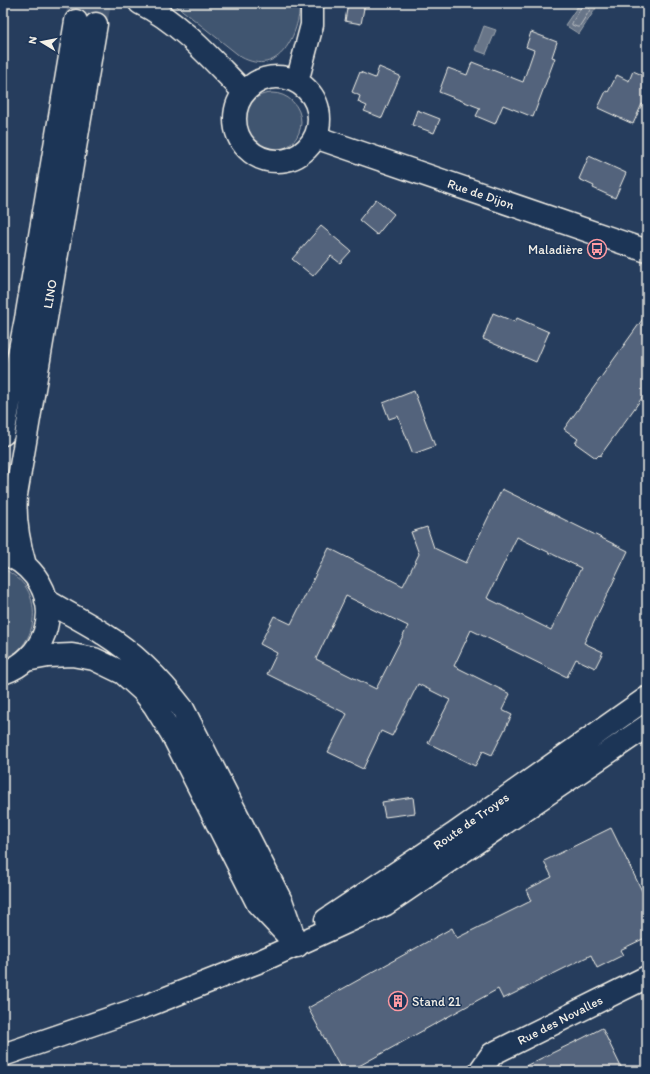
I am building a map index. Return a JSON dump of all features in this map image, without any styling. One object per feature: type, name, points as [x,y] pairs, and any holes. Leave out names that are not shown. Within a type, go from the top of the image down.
[{"type":"main road","points":[[140,3],[163,16],[188,37],[244,92]]},
{"type":"main road","points":[[297,82],[312,25],[312,3]]},
{"type":"main road","name":"LINO","points":[[3,434],[86,22],[16,495],[16,529],[25,565]]},
{"type":"main road","points":[[284,77],[297,82],[307,90],[315,100],[319,112],[319,125],[315,137],[307,149],[295,158],[282,162],[267,161],[254,155],[243,145],[236,133],[234,118],[237,104],[244,92],[256,82],[269,78],[284,77]]},
{"type":"main road","name":"Rue de Dijon","points":[[315,137],[647,251]]},
{"type":"main road","name":"LINO","points":[[3,554],[16,559],[25,565],[38,581],[46,600],[47,619],[39,646],[20,665],[4,674]]},
{"type":"main road","points":[[46,600],[104,634],[130,652],[170,691],[183,709],[282,903],[297,946]]},
{"type":"main road","points":[[26,660],[48,656],[72,655],[94,659],[123,673],[143,691],[154,705],[172,734],[258,904],[297,946]]},
{"type":"main road","name":"Route de Troyes","points":[[297,946],[325,920],[453,835],[647,698]]},
{"type":"main road","points":[[3,1055],[149,1005],[297,946],[386,904],[647,726]]},
{"type":"main road","name":"Rue des Novalles","points":[[480,1071],[492,1054],[647,977]]},
{"type":"shaded area","points":[[173,3],[300,3],[296,28],[291,40],[284,50],[276,58],[266,62],[254,62],[241,57]]},
{"type":"shaded area","points":[[272,93],[283,95],[296,106],[299,111],[301,122],[299,133],[288,146],[283,149],[272,151],[261,149],[248,138],[245,133],[243,122],[245,111],[256,98],[261,95]]},
{"type":"shaded area","points":[[3,568],[25,585],[33,605],[33,622],[31,630],[22,646],[16,652],[3,660]]},
{"type":"water","points":[[580,3],[589,3],[596,8],[579,34],[565,25]]},
{"type":"water","points":[[484,26],[496,30],[486,54],[475,50]]},
{"type":"building","points":[[348,3],[365,3],[361,24],[345,21]]},
{"type":"building","points":[[531,32],[557,42],[552,57],[555,58],[533,117],[503,105],[495,124],[476,116],[480,108],[439,92],[448,68],[467,75],[472,62],[523,82],[534,50],[526,47]]},
{"type":"building","points":[[379,67],[400,76],[382,118],[364,111],[367,106],[358,102],[360,96],[352,92],[360,72],[375,78]]},
{"type":"building","points":[[633,71],[647,77],[647,106],[642,104],[633,124],[598,108],[606,91],[608,92],[617,75],[629,81]]},
{"type":"building","points":[[417,110],[440,119],[434,133],[412,125]]},
{"type":"building","points":[[589,156],[626,173],[615,198],[593,188],[594,186],[579,179]]},
{"type":"building","points":[[376,199],[394,214],[377,235],[359,220]]},
{"type":"building","points":[[321,226],[351,251],[340,263],[331,256],[313,276],[292,259]]},
{"type":"building","points":[[493,313],[515,322],[517,318],[549,332],[536,362],[483,339]]},
{"type":"building","points":[[647,313],[647,391],[600,456],[599,455],[596,458],[575,443],[578,439],[564,429]]},
{"type":"building","points":[[414,391],[435,446],[413,454],[398,416],[389,419],[383,403]]},
{"type":"building","points":[[502,489],[628,551],[584,643],[603,652],[595,668],[576,659],[567,677],[471,630],[454,666],[510,694],[502,710],[512,715],[492,755],[483,751],[475,766],[428,743],[450,700],[418,684],[392,736],[381,731],[363,769],[328,752],[347,714],[267,674],[277,653],[260,644],[274,616],[291,624],[329,548],[403,586],[419,554],[411,532],[427,527],[434,548],[466,563]],"holes":[[[517,537],[581,568],[551,630],[487,598]],[[346,596],[408,626],[376,689],[316,659]]]},
{"type":"building","points":[[413,797],[415,813],[385,817],[382,802]]},
{"type":"building","points":[[611,828],[647,901],[647,937],[620,950],[623,955],[597,968],[591,955],[503,999],[498,989],[350,1071],[342,1071],[308,1008],[452,928],[457,938],[531,901],[526,890],[552,877],[544,861]]},
{"type":"building","points":[[602,1028],[623,1071],[515,1071],[583,1038]]},
{"type":"tunnel","points":[[76,21],[79,3]]},
{"type":"tunnel","points":[[96,24],[100,3]]},
{"type":"place","name":"Maladière","points":[[597,249]]},
{"type":"place","name":"Stand 21","points":[[398,1001]]}]
